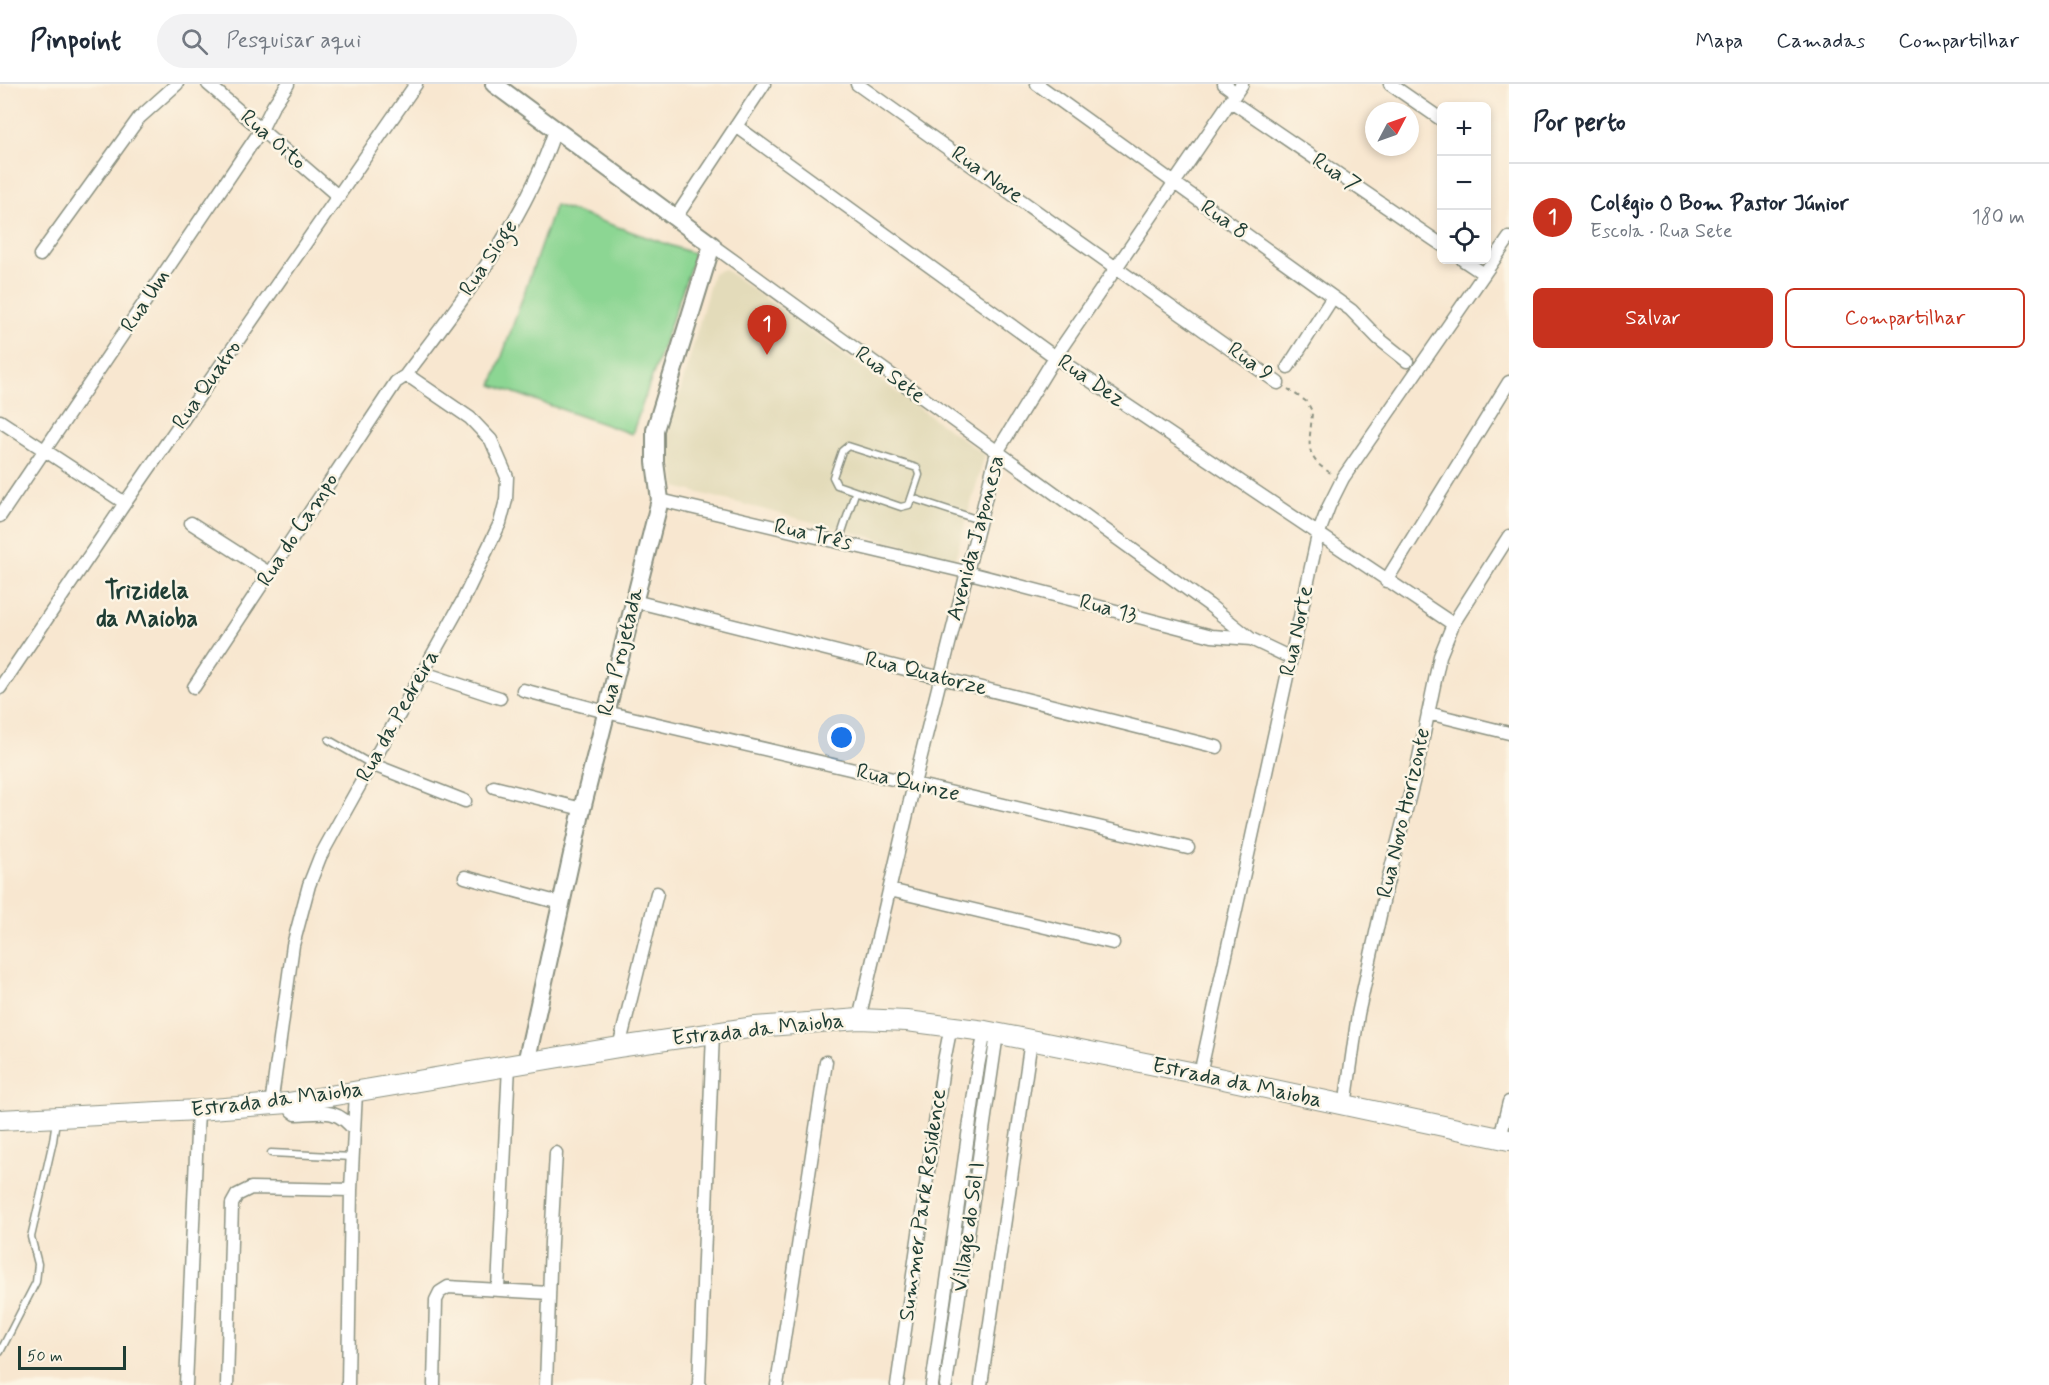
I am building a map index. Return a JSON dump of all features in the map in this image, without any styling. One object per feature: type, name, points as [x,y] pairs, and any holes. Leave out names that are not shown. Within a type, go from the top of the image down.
[{"type":"main road","name":"Estrada da Maioba","points":[[0,1120],[280,1104],[712,1033],[755,1027],[859,1019],[951,1026],[1031,1040],[1504,1139]]},
{"type":"street","points":[[40,255],[139,118],[177,84]]},
{"type":"street","name":"Rua Oito","points":[[208,84],[339,197]]},
{"type":"street","name":"Rua Um","points":[[0,516],[261,130],[288,84]]},
{"type":"street","name":"Rua Quatro","points":[[0,688],[125,503],[416,84]]},
{"type":"street","points":[[676,217],[764,84]]},
{"type":"street","name":"Rua Nove","points":[[857,84],[1116,267]]},
{"type":"street","name":"Rua 8","points":[[1037,84],[1351,310],[1378,338],[1407,361]]},
{"type":"street","name":"Rua 7","points":[[1224,84],[1437,241]]},
{"type":"street","points":[[1390,84],[1437,117]]},
{"type":"street","name":"Rua Sete","points":[[499,85],[555,130],[1209,605],[1251,639],[1291,658]]},
{"type":"street","name":"Avenida Japonesa","points":[[859,1019],[914,784],[997,452],[1055,357],[1237,93]]},
{"type":"street","name":"Rua Dez","points":[[736,126],[1055,357],[1386,581],[1454,624]]},
{"type":"street","name":"Rua Sioge","points":[[405,376],[476,280],[515,222],[539,175],[555,130]]},
{"type":"street","name":"Rua Norte","points":[[1200,1074],[1318,535],[1343,478],[1484,274],[1504,256],[1509,238]]},
{"type":"street","name":"Rua Projetada","points":[[517,1064],[560,903],[660,500],[655,462],[655,430],[712,245]]},
{"type":"street","points":[[1469,264],[1484,274]]},
{"type":"street","name":"Rua 9","points":[[1116,267],[1278,383]]},
{"type":"street","points":[[1288,367],[1333,297]]},
{"type":"street","name":"Rua do Campo","points":[[194,687],[396,382],[405,376]]},
{"type":"street","name":"Rua da Pedreira","points":[[280,1104],[294,945],[309,885],[320,857],[462,602],[500,523],[506,500],[507,477],[491,440],[470,418],[413,379],[405,376]]},
{"type":"street","points":[[1386,581],[1509,382]]},
{"type":"street","points":[[0,421],[125,503]]},
{"type":"street","name":"Rua Três","points":[[660,500],[966,572]]},
{"type":"street","points":[[191,523],[269,573]]},
{"type":"street","name":"Rua Novo Horizonte","points":[[1345,1106],[1361,1002],[1440,656],[1454,624],[1509,536]]},
{"type":"street","name":"Rua 13","points":[[966,572],[1212,636],[1251,639]]},
{"type":"street","name":"Rua Quatorze","points":[[634,601],[1217,747]]},
{"type":"street","points":[[424,673],[500,698]]},
{"type":"street","name":"Rua Quinze","points":[[524,690],[606,712],[1188,848]]},
{"type":"street","points":[[1428,713],[1509,733]]},
{"type":"street","points":[[371,764],[465,801]]},
{"type":"street","points":[[494,788],[582,809]]},
{"type":"street","points":[[465,877],[560,903]]},
{"type":"street","points":[[890,890],[1113,943]]},
{"type":"street","points":[[620,1047],[657,892]]},
{"type":"street","name":"Summer Park Residence","points":[[897,1385],[951,1026]]},
{"type":"street","points":[[699,1385],[712,1033]]},
{"type":"street","points":[[932,1385],[978,1066],[991,1033]]},
{"type":"street","name":"Village do Sol I","points":[[946,1385],[992,1068],[991,1033]]},
{"type":"street","name":"Village do Sol I","points":[[981,1385],[1031,1040]]},
{"type":"street","points":[[777,1385],[826,1062]]},
{"type":"street","points":[[498,1289],[517,1064]]},
{"type":"street","points":[[348,1385],[351,1190],[356,1092]]},
{"type":"street","points":[[1504,1139],[1509,1102]]},
{"type":"street","points":[[280,1104],[296,1114],[338,1114],[354,1130]]},
{"type":"street","points":[[186,1385],[198,1110]]},
{"type":"street","points":[[546,1385],[556,1153]]},
{"type":"street","points":[[227,1385],[232,1204],[237,1195],[251,1188],[351,1190]]},
{"type":"street","points":[[434,1385],[435,1300],[440,1292],[448,1287],[549,1293]]},
{"type":"lane","points":[[848,446],[917,468],[919,475],[909,505],[901,507],[855,493],[837,485],[833,477],[842,451],[848,446]]},
{"type":"lane","points":[[839,541],[855,493]]},
{"type":"lane","points":[[912,498],[979,520]]},
{"type":"lane","points":[[329,740],[371,764]]},
{"type":"lane","points":[[0,1352],[36,1282],[38,1264],[31,1236],[57,1116]]},
{"type":"lane","points":[[271,1153],[353,1157]]},
{"type":"path","name":"Rua 9","points":[[1278,383],[1310,406],[1312,411],[1311,457],[1324,468],[1343,478]]},
{"type":"shaded area","points":[[724,269],[985,455],[955,559],[676,487],[668,436],[713,273]]},
{"type":"green space","points":[[555,205],[695,254],[632,434],[492,385]]},
{"type":"place","name":"Colégio O Bom Pastor Júnior","points":[[767,355]]},
{"type":"district","name":"Trizidela da Maioba","points":[[147,605]]}]
